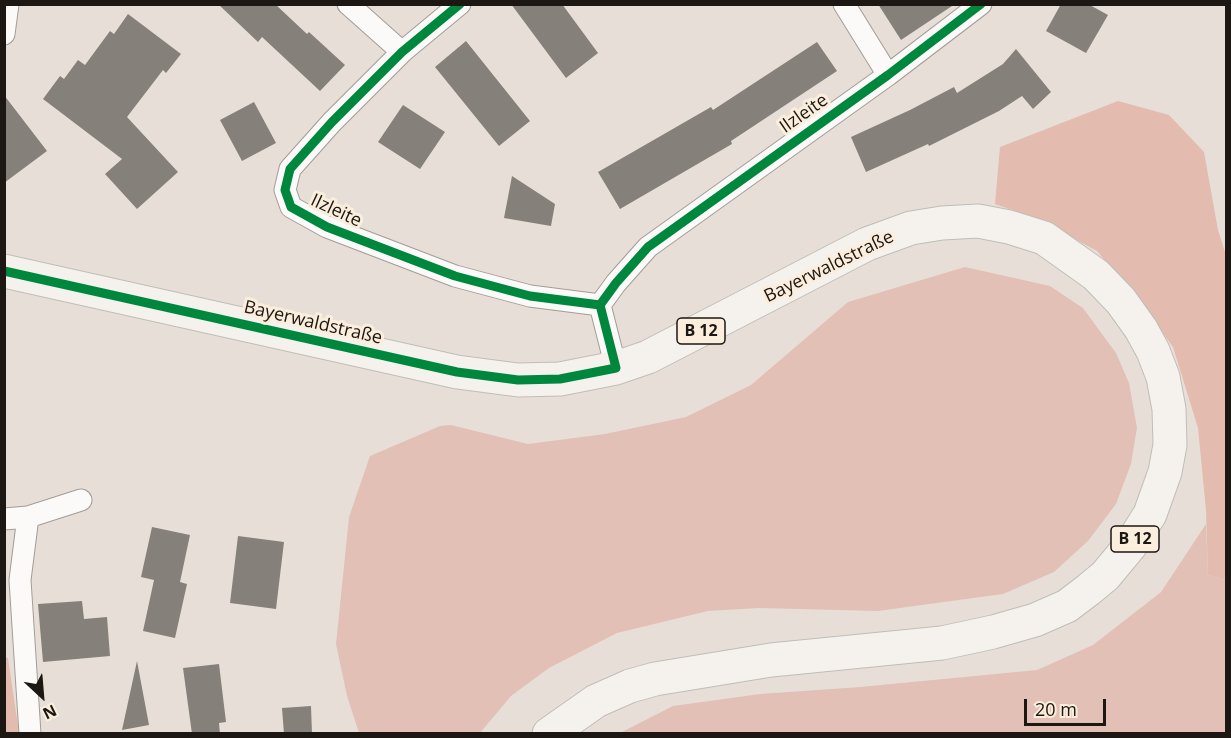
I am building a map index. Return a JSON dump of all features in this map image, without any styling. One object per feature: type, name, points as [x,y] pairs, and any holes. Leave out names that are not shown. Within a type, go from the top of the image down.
[{"type":"main road","name":"Bayerwaldstraße","points":[[4,271],[456,372],[518,380],[550,379],[616,368],[648,357],[683,341],[867,244],[911,228],[942,223],[978,221],[1009,227],[1044,238],[1096,275],[1121,301],[1141,329],[1163,376],[1169,409],[1170,445],[1165,472],[1150,514],[1130,546],[1105,576],[1067,606],[1035,620],[942,643],[771,660],[655,679],[630,686],[596,701],[549,734]]},
{"type":"street","points":[[4,34],[8,4]]},
{"type":"street","points":[[348,4],[402,52]]},
{"type":"street","name":"Ilzleite","points":[[460,4],[402,52],[332,122],[290,169],[285,190],[291,207],[327,227],[455,276],[530,296],[600,305],[648,247],[888,75],[981,4]]},
{"type":"street","points":[[844,4],[888,75]]},
{"type":"street","points":[[600,305],[616,368]]},
{"type":"street","points":[[4,519],[28,517],[81,500]]},
{"type":"street","points":[[28,517],[20,580],[30,734]]},
{"type":"shaded area","points":[[1118,101],[1169,115],[1204,152],[1218,230],[1226,255],[1226,580],[1208,575],[1206,510],[1198,428],[1173,347],[1140,302],[1097,251],[1038,219],[995,204],[1000,147]]},
{"type":"shaded area","points":[[965,267],[1050,286],[1083,308],[1116,353],[1129,383],[1137,428],[1131,464],[1116,504],[1088,541],[1054,572],[1003,594],[878,611],[759,608],[708,611],[617,633],[549,668],[511,696],[480,733],[359,733],[347,696],[336,644],[349,517],[370,456],[440,426],[451,425],[528,444],[605,434],[686,417],[751,385],[848,302]]},
{"type":"shaded area","points":[[1206,524],[1208,575],[1226,580],[1226,733],[618,734],[673,706],[760,694],[1037,670],[1093,645],[1161,592]]},
{"type":"shaded area","points":[[5,657],[8,658],[19,733],[5,733]]},
{"type":"building","points":[[218,4],[275,4],[345,65],[320,91],[262,37],[258,42]]},
{"type":"building","points":[[511,4],[562,4],[598,53],[566,78]]},
{"type":"building","points":[[878,4],[955,4],[901,40]]},
{"type":"building","points":[[1061,4],[1088,4],[1108,15],[1086,53],[1046,31]]},
{"type":"building","points":[[128,14],[181,54],[166,73],[163,70],[127,117],[178,172],[137,209],[105,174],[122,159],[43,99],[60,76],[64,79],[78,60],[85,65],[110,31],[114,34]]},
{"type":"building","points":[[466,41],[530,121],[499,146],[435,67]]},
{"type":"building","points":[[817,42],[837,71],[731,141],[732,144],[620,209],[598,172],[711,107],[713,110]]},
{"type":"building","points":[[1016,49],[1051,92],[1033,109],[1022,96],[999,111],[929,146],[928,144],[866,172],[851,137],[954,87],[957,93],[1003,64]]},
{"type":"building","points":[[4,95],[47,151],[4,183]]},
{"type":"building","points":[[254,102],[276,143],[242,161],[220,120]]},
{"type":"building","points":[[403,105],[445,132],[420,169],[378,142]]},
{"type":"building","points":[[512,176],[555,204],[551,226],[504,218]]},
{"type":"building","points":[[152,527],[190,535],[180,582],[187,584],[175,638],[143,631],[154,580],[141,577]]},
{"type":"building","points":[[238,536],[284,542],[276,609],[230,603]]},
{"type":"building","points":[[82,601],[84,619],[107,617],[110,656],[43,662],[38,604]]},
{"type":"building","points":[[137,661],[149,725],[122,730]]},
{"type":"building","points":[[219,664],[226,722],[219,723],[220,734],[192,734],[183,668]]},
{"type":"building","points":[[311,706],[312,734],[284,734],[282,708]]},
{"type":"cycle path","points":[[460,4],[402,52],[332,122],[290,169],[285,190],[291,207],[327,227],[455,276],[530,296],[600,305]]},
{"type":"cycle path","points":[[4,271],[457,372],[518,380],[560,379],[616,368],[600,305],[648,247],[888,75],[981,4]]}]
